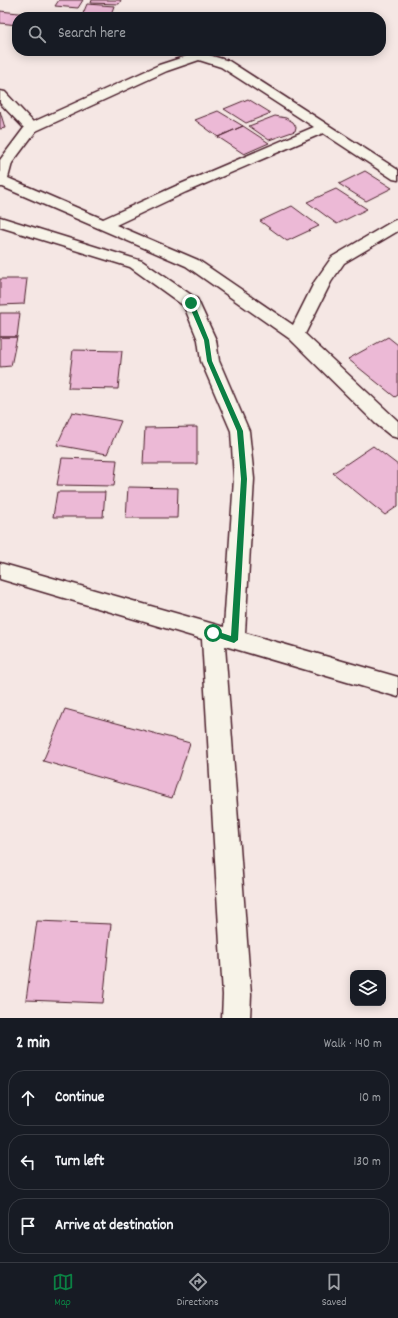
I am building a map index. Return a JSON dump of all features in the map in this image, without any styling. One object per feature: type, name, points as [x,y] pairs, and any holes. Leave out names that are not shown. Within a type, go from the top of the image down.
[{"type":"street","points":[[398,176],[225,64],[199,56],[163,68],[31,128],[5,163],[1,182],[192,263],[296,335],[382,418],[398,431]]},
{"type":"street","points":[[0,95],[31,128]]},
{"type":"street","points":[[103,225],[181,188],[324,128]]},
{"type":"street","points":[[0,222],[136,264],[191,303],[207,340],[210,361],[240,431],[244,479],[224,636],[237,996],[236,1018]]},
{"type":"street","points":[[296,335],[323,281],[338,260],[398,224]]},
{"type":"street","points":[[0,571],[398,687]]},
{"type":"building","points":[[59,0],[83,0],[78,8],[55,6]]},
{"type":"building","points":[[92,0],[121,0],[119,4],[91,3]]},
{"type":"building","points":[[87,4],[114,6],[112,12],[84,12]]},
{"type":"building","points":[[0,11],[12,12],[12,24],[0,23]]},
{"type":"building","points":[[248,99],[271,113],[246,123],[224,109]]},
{"type":"building","points":[[0,111],[5,128],[0,129]]},
{"type":"building","points":[[218,111],[243,126],[218,137],[195,120]]},
{"type":"building","points":[[275,116],[286,118],[293,122],[296,127],[295,131],[269,140],[249,126]]},
{"type":"building","points":[[243,126],[269,143],[244,154],[218,137]]},
{"type":"building","points":[[365,171],[392,188],[366,201],[339,184]]},
{"type":"building","points":[[336,189],[367,209],[337,224],[307,202]]},
{"type":"building","points":[[292,206],[319,226],[287,241],[260,221]]},
{"type":"building","points":[[0,279],[27,279],[24,304],[0,305]]},
{"type":"building","points":[[0,313],[20,313],[17,337],[0,337]]},
{"type":"building","points":[[0,337],[17,337],[11,366],[0,367]]},
{"type":"building","points":[[388,337],[398,345],[398,395],[395,397],[348,359]]},
{"type":"building","points":[[73,350],[122,351],[118,389],[68,388]]},
{"type":"building","points":[[72,412],[121,421],[107,454],[57,445]]},
{"type":"building","points":[[197,427],[197,464],[143,464],[145,428]]},
{"type":"building","points":[[373,446],[398,465],[398,506],[385,515],[333,473]]},
{"type":"building","points":[[62,458],[117,460],[114,486],[57,485]]},
{"type":"building","points":[[128,487],[178,488],[177,518],[126,518]]},
{"type":"building","points":[[57,492],[105,492],[103,517],[53,517]]},
{"type":"building","points":[[65,709],[190,743],[172,798],[43,761]]},
{"type":"building","points":[[37,921],[111,924],[103,1003],[26,1000]]},
{"type":"route","points":[[191,303],[207,340],[210,361],[240,431],[244,479],[234,640],[213,633]]}]
